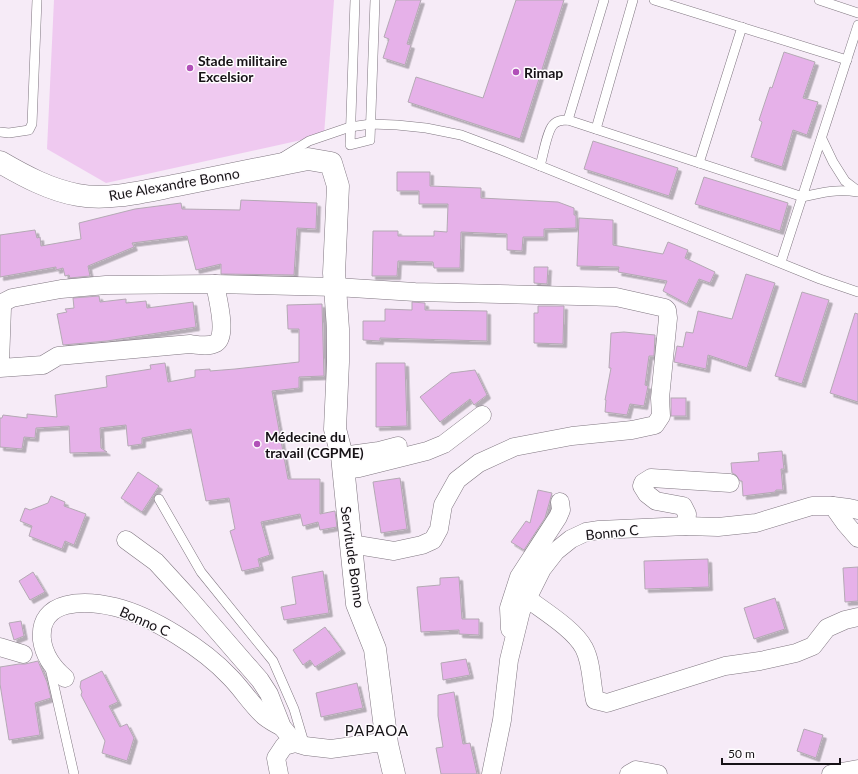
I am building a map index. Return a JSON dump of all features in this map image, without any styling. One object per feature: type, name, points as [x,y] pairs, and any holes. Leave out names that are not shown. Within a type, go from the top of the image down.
[{"type":"street","name":"Rue Alexandre Bonno","points":[[0,162],[23,175],[65,192],[79,195],[107,197],[158,189],[308,159],[331,163],[338,186]]},
{"type":"street","name":"Servitude Bonno","points":[[338,186],[334,273],[336,288],[338,362],[335,429],[342,463],[357,604],[375,649],[387,744],[394,774]]},
{"type":"street","points":[[0,368],[43,365],[58,356],[216,343],[220,338],[222,330],[215,284]]},
{"type":"street","points":[[0,362],[2,308],[4,302],[12,298],[61,289],[106,285],[215,284],[415,292],[616,297],[665,308],[667,310],[668,318],[660,398],[661,416],[655,425],[632,430],[572,436],[514,447],[479,463],[457,480],[443,505],[439,529],[433,540],[422,545],[394,551],[351,544]]},
{"type":"street","points":[[342,463],[359,468],[427,451],[444,444],[482,415]]},
{"type":"street","points":[[342,463],[379,451],[417,442]]},
{"type":"street","points":[[686,526],[687,514],[683,506],[656,501],[647,494],[642,486],[643,483],[651,478],[730,484]]},
{"type":"street","points":[[512,644],[509,614],[513,594],[519,577],[558,517],[561,510],[560,502]]},
{"type":"street","name":"Bonno C","points":[[491,774],[502,720],[507,670],[521,611],[542,569],[556,551],[571,539],[586,532],[599,530],[718,526],[756,523],[812,506],[833,506],[858,510]]},
{"type":"street","points":[[833,506],[858,538]]},
{"type":"street","points":[[126,540],[156,562],[260,680],[269,694],[282,727],[300,744]]},
{"type":"street","points":[[528,599],[576,635],[585,648],[595,700],[607,703],[725,666],[760,661],[796,653],[814,646],[827,628],[858,617]]},
{"type":"street","name":"Bonno C","points":[[64,678],[55,670],[42,642],[42,626],[45,617],[52,611],[70,604],[98,604],[116,607],[148,620],[192,645],[215,662],[264,716],[282,727]]},
{"type":"street","points":[[0,647],[23,654]]},
{"type":"street","points":[[279,774],[276,758],[284,746],[300,744],[331,749],[376,743],[387,744]]},
{"type":"street","points":[[831,774],[858,769]]},
{"type":"street","points":[[628,774],[636,770],[658,774]]},
{"type":"lane","points":[[0,132],[9,133],[29,130],[32,124],[37,0]]},
{"type":"lane","points":[[355,0],[350,145],[370,140],[376,0]]},
{"type":"lane","points":[[568,120],[604,0]]},
{"type":"lane","points":[[596,129],[633,0]]},
{"type":"lane","points":[[654,0],[847,60]]},
{"type":"lane","points":[[819,0],[858,12]]},
{"type":"lane","points":[[782,262],[858,25]]},
{"type":"lane","points":[[699,163],[742,27]]},
{"type":"lane","points":[[540,166],[553,124],[560,120],[568,120],[803,197],[825,191],[842,190],[858,192]]},
{"type":"lane","points":[[270,167],[309,141],[350,127],[371,124],[397,125],[426,128],[461,135],[782,262],[820,279],[858,292]]},
{"type":"lane","points":[[822,139],[845,181],[858,192]]},
{"type":"lane","points":[[159,499],[201,572],[273,661],[294,709],[300,744]]},
{"type":"lane","points":[[45,651],[55,688],[74,774]]},
{"type":"shaded area","name":"Stade militaire Excelsior","points":[[54,0],[334,0],[324,135],[106,183],[47,149]]},
{"type":"building","points":[[396,0],[421,0],[407,44],[411,45],[405,65],[383,58],[389,39],[384,37]]},
{"type":"building","name":"Rimap","points":[[516,0],[564,0],[520,139],[408,102],[416,77],[483,98]]},
{"type":"building","points":[[784,52],[815,62],[803,98],[818,102],[807,135],[793,130],[782,167],[751,157],[762,122],[759,120]]},
{"type":"building","points":[[593,141],[678,168],[669,196],[584,169]]},
{"type":"building","points":[[397,172],[430,172],[430,186],[481,188],[481,198],[558,202],[574,208],[574,215],[576,215],[576,228],[544,229],[544,237],[523,237],[522,251],[507,250],[507,234],[461,232],[460,268],[434,268],[433,262],[398,261],[397,276],[372,276],[373,231],[398,231],[398,236],[434,236],[434,231],[447,232],[448,204],[419,204],[419,191],[397,191]]},
{"type":"building","points":[[704,177],[788,203],[780,231],[695,204]]},
{"type":"building","points":[[241,200],[317,203],[316,229],[297,228],[294,275],[221,274],[221,264],[196,270],[187,236],[132,243],[134,247],[88,266],[90,276],[70,278],[69,275],[65,276],[63,268],[56,270],[56,267],[0,277],[0,235],[35,230],[37,238],[40,237],[41,246],[81,239],[79,223],[135,209],[181,203],[182,209],[240,210]]},
{"type":"building","points":[[579,218],[613,220],[613,245],[663,254],[668,242],[688,250],[685,258],[715,272],[710,283],[699,279],[687,304],[663,291],[667,281],[618,272],[619,267],[577,266]]},
{"type":"building","points":[[534,267],[548,267],[547,284],[534,283]]},
{"type":"building","points":[[746,274],[775,283],[747,368],[708,355],[706,369],[674,362],[677,346],[683,347],[686,332],[693,333],[698,311],[732,319]]},
{"type":"building","points":[[802,292],[829,300],[802,384],[775,376]]},
{"type":"building","points":[[99,296],[100,302],[126,299],[126,303],[146,301],[147,308],[193,302],[196,327],[107,341],[63,345],[57,314],[67,312],[65,309],[74,308],[73,298]]},
{"type":"building","points":[[412,302],[425,303],[425,310],[487,311],[487,341],[380,338],[380,341],[363,340],[363,321],[385,321],[385,309],[412,310]]},
{"type":"building","points":[[322,304],[324,376],[299,377],[299,388],[272,391],[288,479],[320,479],[320,514],[335,511],[337,527],[320,530],[318,522],[303,526],[300,514],[261,522],[270,555],[258,559],[260,567],[242,571],[230,531],[235,529],[229,498],[206,501],[191,429],[142,438],[142,444],[128,446],[126,425],[100,428],[101,448],[107,452],[70,453],[69,426],[36,428],[35,438],[24,437],[22,449],[0,447],[0,418],[2,418],[3,415],[27,418],[27,414],[57,417],[55,395],[107,387],[106,376],[151,369],[150,365],[165,363],[168,382],[195,377],[195,370],[210,369],[210,371],[299,362],[299,329],[288,329],[287,305]]},
{"type":"building","points":[[538,306],[564,306],[563,344],[534,343],[534,313],[538,313]]},
{"type":"building","points":[[855,313],[858,314],[858,402],[830,393]]},
{"type":"building","points":[[624,332],[655,335],[654,356],[649,356],[645,385],[648,386],[644,406],[630,404],[627,415],[605,412],[605,400],[611,368],[609,368],[611,333]]},
{"type":"building","points":[[376,363],[405,363],[407,426],[376,427]]},
{"type":"building","points":[[475,370],[487,395],[474,405],[470,399],[440,422],[420,397],[451,373]]},
{"type":"building","points":[[671,398],[686,398],[686,416],[671,416]]},
{"type":"building","points":[[782,451],[784,469],[781,469],[783,490],[743,496],[742,481],[740,481],[736,475],[732,473],[731,463],[759,461],[758,453]]},
{"type":"building","points":[[138,472],[159,486],[142,512],[121,498]]},
{"type":"building","points":[[400,478],[407,529],[381,533],[373,482]]},
{"type":"building","points":[[538,490],[552,493],[545,518],[524,550],[511,542],[526,521],[530,523]]},
{"type":"building","points":[[51,496],[65,502],[64,506],[86,514],[74,545],[65,541],[62,549],[29,536],[32,526],[20,521],[25,508],[30,510],[48,503]]},
{"type":"building","points":[[708,559],[709,587],[645,589],[644,561]]},
{"type":"building","points":[[858,567],[858,601],[845,602],[843,568]]},
{"type":"building","points":[[323,571],[329,613],[284,620],[281,607],[296,604],[292,577]]},
{"type":"building","points":[[33,572],[45,592],[30,600],[19,581]]},
{"type":"building","points":[[459,577],[462,619],[479,619],[479,635],[459,634],[459,630],[421,632],[417,587],[440,585],[440,578]]},
{"type":"building","points":[[775,598],[785,629],[754,639],[744,608]]},
{"type":"building","points":[[21,621],[24,636],[14,640],[9,623]]},
{"type":"building","points":[[325,627],[342,650],[315,667],[310,660],[303,665],[293,650]]},
{"type":"building","points":[[466,659],[470,675],[443,680],[441,663]]},
{"type":"building","points":[[38,661],[47,682],[51,698],[35,703],[40,735],[9,740],[0,684],[0,667]]},
{"type":"building","points":[[102,671],[118,702],[109,706],[120,727],[127,724],[134,738],[127,761],[102,753],[105,741],[81,695],[81,681]]},
{"type":"building","points":[[357,683],[363,708],[321,717],[316,693]]},
{"type":"building","points":[[454,692],[463,744],[470,743],[477,774],[441,774],[436,748],[443,747],[438,716],[438,695]]},
{"type":"building","points":[[804,729],[823,735],[816,758],[797,751]]},
{"type":"place","name":"Stade militaire Excelsior","points":[[190,68]]},
{"type":"place","name":"Rimap","points":[[516,72]]},
{"type":"place","name":"Médecine du travail (CGPME)","points":[[257,444]]},
{"type":"district","name":"PAPAOA","points":[[377,730]]}]
